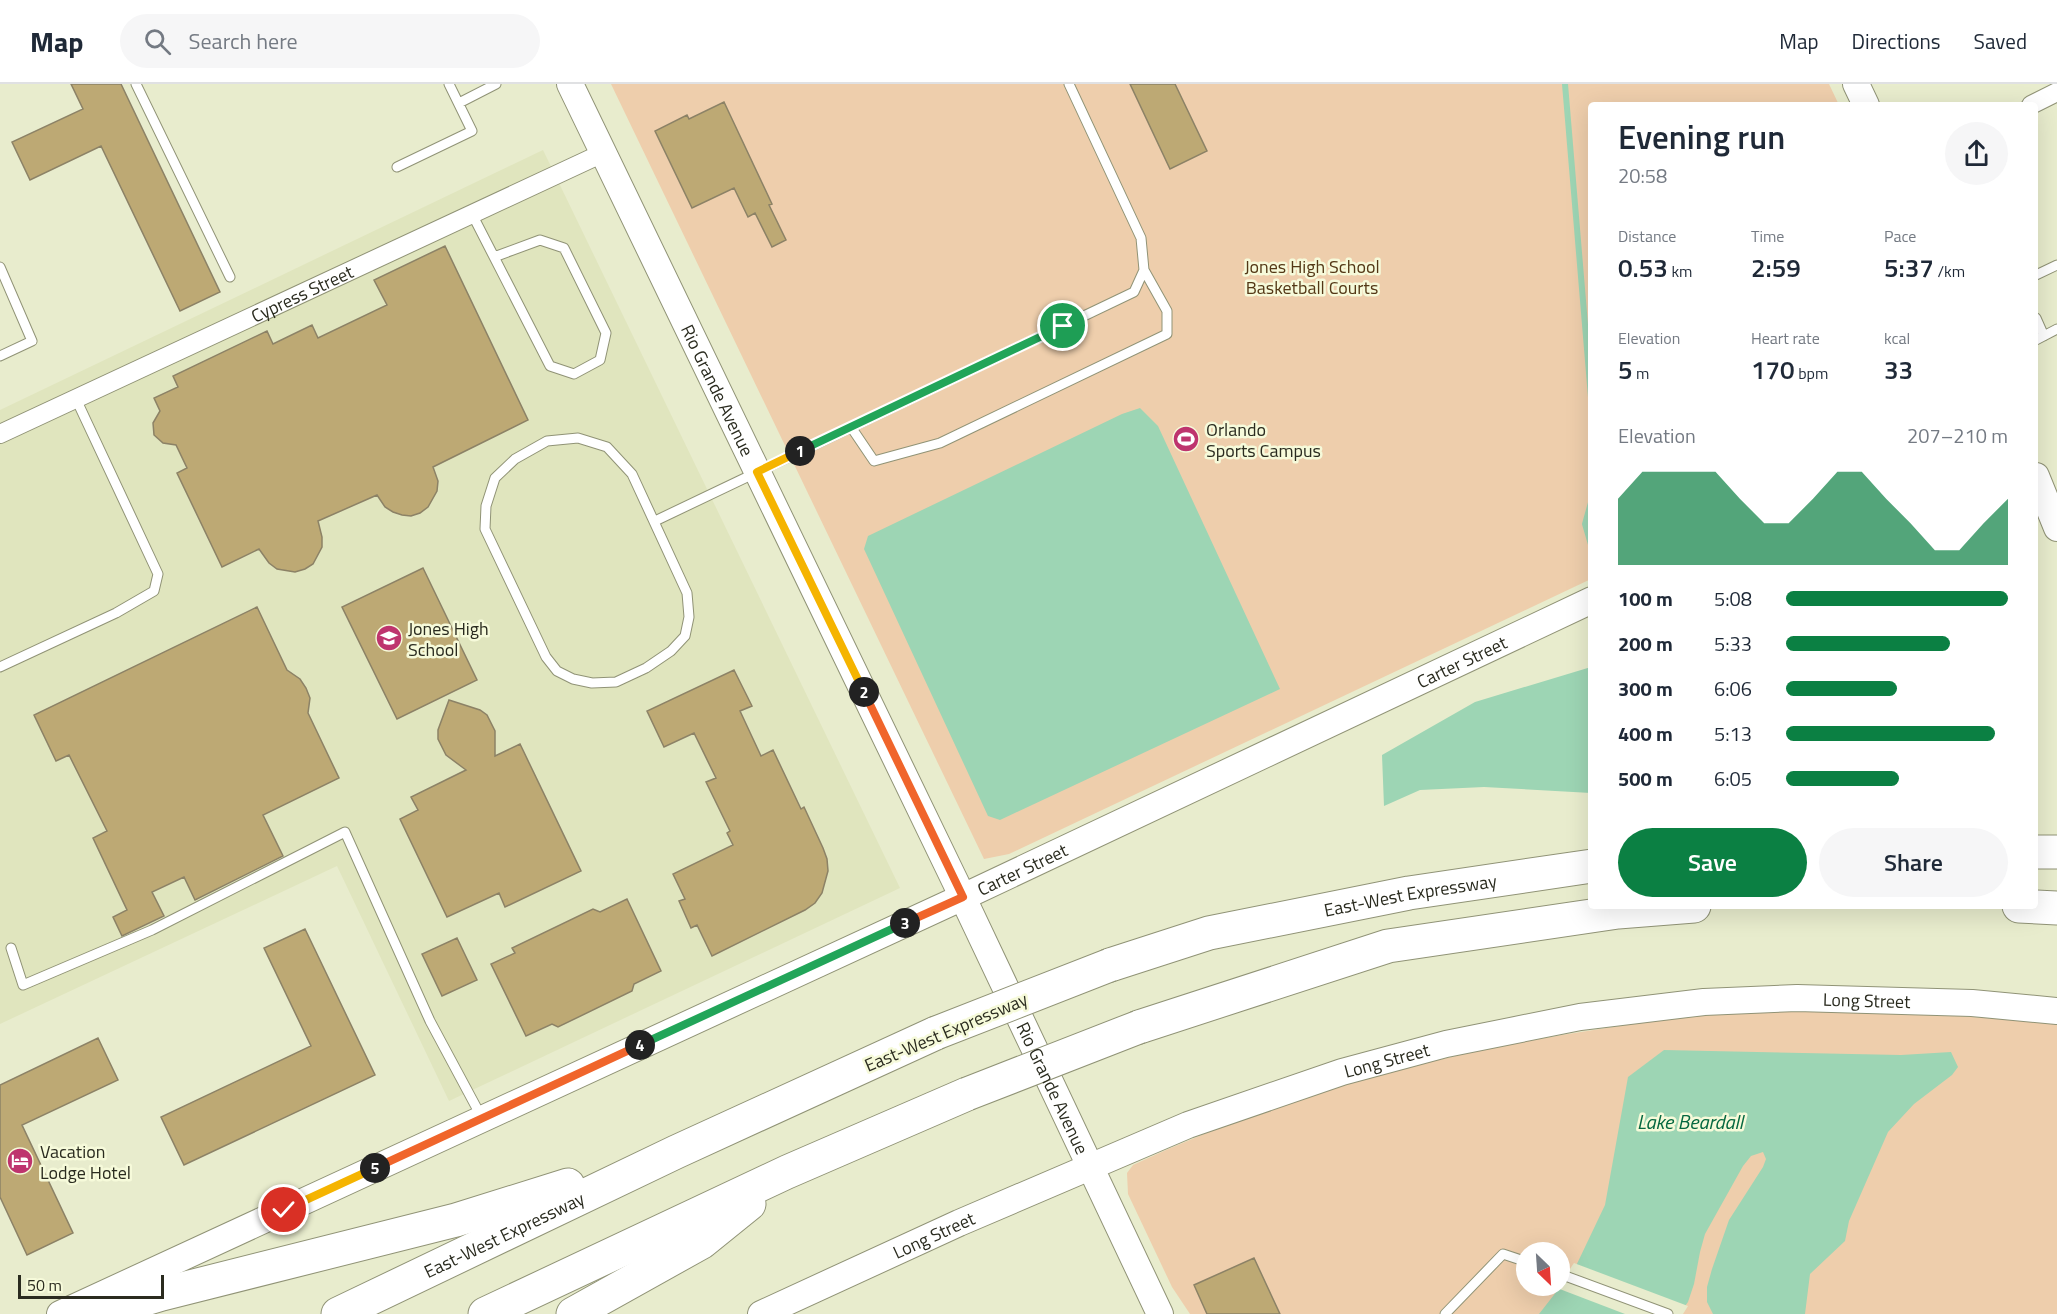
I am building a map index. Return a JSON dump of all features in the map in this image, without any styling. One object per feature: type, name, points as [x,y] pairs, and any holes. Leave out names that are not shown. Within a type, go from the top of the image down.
[{"type":"highway","points":[[2038,852],[2057,852]]},
{"type":"highway","name":"East-West Expressway","points":[[338,1314],[676,1152],[936,1033],[1110,965],[1209,933],[1409,893],[1588,867]]},
{"type":"highway","points":[[2038,907],[2057,908]]},
{"type":"highway","points":[[485,1314],[787,1172],[967,1094],[1139,1027],[1388,946],[1618,912],[1656,909]]},
{"type":"highway","points":[[95,1314],[162,1294],[456,1220],[676,1152]]},
{"type":"highway","points":[[573,1314],[702,1242],[787,1172]]},
{"type":"street","name":"Rio Grande Avenue","points":[[570,84],[963,897],[1160,1314]]},
{"type":"street","points":[[1856,84],[1865,102]]},
{"type":"street","points":[[2037,102],[2057,92]]},
{"type":"street","name":"Cypress Street","points":[[0,434],[603,153]]},
{"type":"street","points":[[2038,479],[2052,501],[2057,528]]},
{"type":"street","name":"Carter Street","points":[[60,1314],[963,897],[1588,602]]},
{"type":"street","name":"Long Street","points":[[761,1314],[960,1223],[1188,1125],[1342,1072],[1446,1044],[1580,1017],[1704,1002],[1797,998],[1972,1003],[2057,1011]]},
{"type":"lane","points":[[136,84],[230,277]]},
{"type":"lane","points":[[397,167],[472,130],[449,84]]},
{"type":"lane","points":[[459,103],[496,84]]},
{"type":"lane","points":[[851,427],[874,461],[940,443],[1167,334],[1167,311],[1144,270],[1142,238],[1069,84]]},
{"type":"lane","points":[[472,214],[494,257],[550,366],[574,374],[600,360],[606,333],[564,248],[540,240],[494,257]]},
{"type":"lane","points":[[2038,274],[2057,265]]},
{"type":"lane","points":[[0,267],[4,288],[32,341],[0,356]]},
{"type":"lane","points":[[655,520],[1134,292],[1144,270]]},
{"type":"lane","points":[[2040,338],[2057,329]]},
{"type":"lane","points":[[0,667],[116,613],[154,591],[158,574],[76,399]]},
{"type":"lane","points":[[578,438],[607,447],[632,474],[655,520],[687,593],[689,617],[685,636],[671,651],[646,668],[616,682],[592,683],[573,679],[557,671],[546,657],[485,529],[486,506],[495,478],[515,459],[547,441],[578,438]]},
{"type":"lane","points":[[11,948],[23,985],[152,930],[345,832],[430,1021],[482,1118]]},
{"type":"lane","points":[[1445,1314],[1503,1254],[1516,1259]]},
{"type":"lane","points":[[1570,1278],[1668,1314]]},
{"type":"shaded area","name":"Jones High School","points":[[543,150],[900,888],[449,1101],[337,866],[0,1024],[0,410]]},
{"type":"green space","name":"Orlando Sports Campus","points":[[611,84],[1829,84],[1838,102],[1588,102],[1588,580],[1009,854],[984,859]]},
{"type":"green space","points":[[1758,1012],[1913,1012],[2057,1024],[2057,1314],[1190,1314],[1172,1287],[1128,1194],[1127,1173],[1133,1165],[1189,1140],[1303,1098],[1420,1064],[1480,1051],[1657,1020]]},
{"type":"water","points":[[1140,408],[1158,426],[1280,689],[1000,820],[988,816],[864,549],[868,536],[1122,414]]},
{"type":"water","points":[[1588,668],[1588,793],[1484,787],[1420,790],[1384,806],[1382,755],[1475,702]]},
{"type":"water","name":"Lake Beardall","points":[[1664,1050],[1901,1055],[1951,1052],[1958,1067],[1952,1075],[1914,1104],[1888,1132],[1849,1221],[1845,1241],[1810,1274],[1805,1314],[1713,1314],[1707,1302],[1707,1287],[1729,1220],[1763,1167],[1766,1159],[1763,1152],[1751,1156],[1743,1166],[1705,1234],[1694,1284],[1688,1302],[1679,1314],[1539,1314],[1553,1296],[1570,1296],[1570,1274],[1605,1205],[1628,1077]]},
{"type":"pier","points":[[1574,1263],[1688,1306],[1683,1314],[1625,1314],[1570,1293],[1570,1269]]},
{"type":"building","points":[[71,84],[121,84],[220,292],[180,311],[101,146],[30,180],[12,142],[83,109]]},
{"type":"building","points":[[1130,84],[1175,84],[1207,151],[1170,169]]},
{"type":"building","points":[[724,102],[772,204],[769,205],[786,240],[772,247],[755,213],[748,217],[734,188],[692,208],[655,131],[687,115],[689,119]]},
{"type":"building","points":[[445,246],[528,420],[433,467],[438,481],[437,491],[428,507],[420,513],[411,516],[393,512],[385,507],[377,495],[318,521],[322,547],[313,564],[305,569],[295,572],[277,569],[269,563],[259,549],[222,567],[177,473],[187,468],[176,445],[163,443],[154,435],[153,423],[160,411],[154,398],[178,387],[173,376],[267,331],[273,344],[312,325],[318,338],[387,305],[374,280]]},
{"type":"building","points":[[423,568],[477,680],[397,719],[342,607]]},
{"type":"building","points":[[257,607],[287,670],[300,679],[306,688],[310,698],[308,713],[339,778],[263,815],[283,856],[195,900],[184,877],[152,892],[164,916],[122,936],[113,917],[127,910],[93,838],[107,831],[69,755],[56,761],[34,715]]},
{"type":"building","points":[[734,670],[752,706],[740,711],[761,756],[773,750],[801,809],[804,807],[823,848],[828,871],[822,893],[815,903],[712,956],[697,925],[691,928],[679,901],[685,899],[673,874],[733,845],[727,833],[730,831],[706,782],[716,778],[694,733],[664,747],[647,711]]},
{"type":"building","points":[[449,700],[480,710],[487,715],[495,731],[495,756],[520,744],[581,871],[505,907],[499,893],[447,917],[400,819],[418,810],[411,797],[466,770],[446,755],[438,739],[438,730]]},
{"type":"building","points":[[627,899],[661,971],[634,984],[632,991],[558,1027],[552,1024],[526,1036],[491,964],[515,953],[512,948],[593,909],[600,912]]},
{"type":"building","points":[[305,929],[375,1075],[184,1165],[161,1117],[311,1046],[264,948]]},
{"type":"building","points":[[457,938],[477,980],[442,996],[422,954]]},
{"type":"building","name":"Vacation Lodge Hotel","points":[[98,1038],[118,1080],[22,1125],[73,1233],[27,1255],[0,1197],[0,1085]]},
{"type":"building","points":[[1254,1258],[1280,1314],[1207,1314],[1194,1285]]},
{"type":"waterway","points":[[1565,84],[1588,361]]},
{"type":"waterway","points":[[1588,513],[1585,524],[1588,534]]},
{"type":"place","name":"Orlando Sports Campus","points":[[1186,439]]},
{"type":"place","name":"Jones High School","points":[[389,638]]},
{"type":"place","name":"Vacation Lodge Hotel","points":[[20,1161]]},
{"type":"route","points":[[284,1210],[963,897],[757,472],[1063,326]]},
{"type":"park label","name":"Jones High School Basketball Courts","points":[[1312,276]]}]
